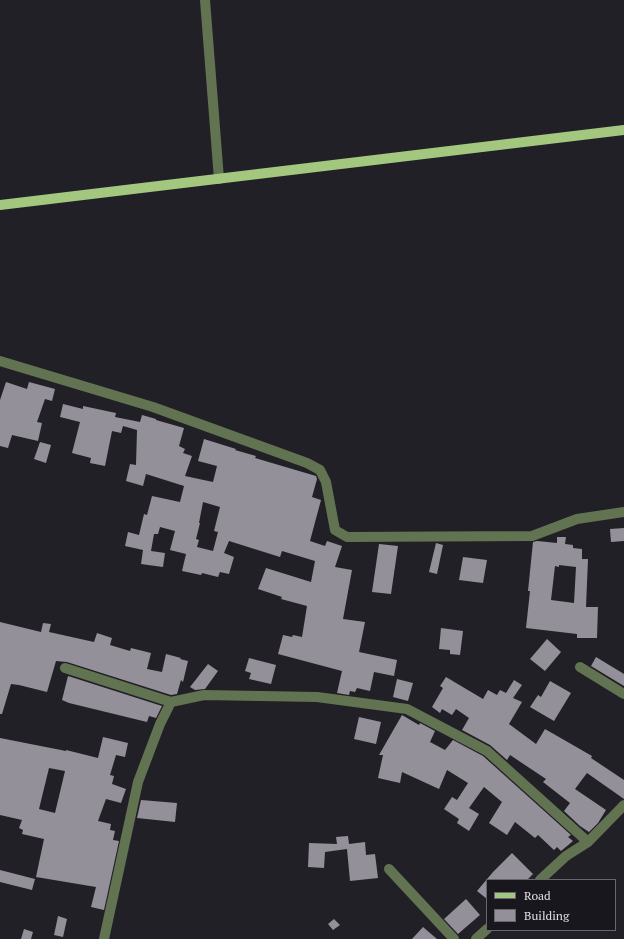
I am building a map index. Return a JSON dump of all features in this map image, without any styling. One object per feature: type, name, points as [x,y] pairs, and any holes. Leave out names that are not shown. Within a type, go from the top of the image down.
[{"type":"main road","points":[[0,205],[624,130]]},
{"type":"street","points":[[205,0],[219,179]]},
{"type":"street","points":[[0,361],[153,407],[307,463],[320,470],[326,482],[335,530],[347,537],[532,536],[577,519],[624,512]]},
{"type":"street","points":[[580,667],[624,694]]},
{"type":"street","points":[[65,668],[171,702],[204,695],[317,697],[407,709],[487,751],[588,842]]},
{"type":"street","points":[[104,939],[138,782],[160,724],[171,702]]},
{"type":"street","points":[[541,879],[566,856],[588,842],[624,805]]},
{"type":"street","points":[[389,869],[454,939]]},
{"type":"street","points":[[476,939],[486,930]]},
{"type":"building","points":[[6,382],[27,389],[29,382],[55,389],[52,401],[45,399],[37,422],[42,423],[38,441],[12,435],[8,448],[0,446],[0,400]]},
{"type":"building","points":[[63,404],[83,409],[83,406],[116,413],[115,417],[140,422],[142,415],[184,428],[179,446],[185,449],[183,453],[192,456],[185,476],[213,482],[217,466],[198,461],[204,439],[256,456],[255,458],[316,476],[317,479],[312,497],[321,500],[310,541],[325,546],[327,541],[342,546],[335,567],[352,570],[343,619],[365,622],[359,652],[397,660],[394,676],[374,672],[370,691],[357,688],[355,692],[350,691],[349,695],[337,693],[342,671],[278,654],[283,635],[302,637],[307,606],[281,599],[282,597],[258,589],[266,568],[311,582],[315,561],[282,551],[280,557],[229,541],[224,553],[234,557],[229,574],[220,572],[218,577],[202,573],[201,575],[182,571],[186,554],[170,550],[175,531],[160,527],[158,534],[154,534],[151,551],[165,553],[163,567],[141,564],[143,550],[125,546],[128,532],[139,535],[144,514],[147,515],[152,496],[180,502],[184,486],[146,474],[143,486],[126,481],[130,464],[136,465],[137,430],[123,426],[121,433],[112,431],[105,466],[90,463],[91,458],[72,453],[80,422],[60,417]],"holes":[[[203,502],[220,507],[214,531],[218,532],[213,551],[197,547],[199,540],[196,539]]]},
{"type":"building","points":[[40,442],[51,445],[46,463],[34,459]]},
{"type":"building","points":[[624,528],[624,541],[611,542],[610,529]]},
{"type":"building","points":[[557,537],[566,537],[565,544],[573,545],[573,548],[582,549],[582,559],[588,559],[586,607],[598,607],[597,638],[577,638],[577,634],[526,628],[533,542],[557,543]],"holes":[[[555,566],[576,567],[574,603],[551,600]]]},
{"type":"building","points":[[436,543],[443,545],[437,574],[429,572]]},
{"type":"building","points":[[379,544],[398,546],[391,594],[372,592]]},
{"type":"building","points":[[463,557],[487,560],[483,583],[459,580]]},
{"type":"building","points":[[0,622],[41,632],[43,623],[51,624],[49,632],[94,642],[97,633],[112,638],[110,645],[130,651],[131,648],[151,653],[147,669],[162,672],[166,654],[181,658],[180,659],[188,661],[183,682],[181,680],[177,694],[171,695],[67,662],[56,661],[47,692],[11,684],[2,714],[0,714]]},
{"type":"building","points":[[441,628],[463,631],[460,655],[450,654],[450,650],[439,649]]},
{"type":"building","points":[[547,639],[561,652],[545,671],[530,659]]},
{"type":"building","points":[[596,657],[624,674],[624,686],[591,666]]},
{"type":"building","points":[[249,658],[276,665],[271,684],[249,679],[251,673],[245,671]]},
{"type":"building","points":[[208,664],[218,671],[205,689],[195,690],[190,687]]},
{"type":"building","points":[[68,676],[162,706],[156,718],[149,716],[147,722],[69,703],[62,700]]},
{"type":"building","points":[[446,677],[483,699],[488,690],[497,695],[500,690],[506,693],[514,680],[522,685],[513,698],[522,702],[509,724],[536,744],[545,729],[592,756],[591,758],[624,780],[624,799],[587,773],[575,789],[606,810],[598,823],[589,832],[580,826],[564,811],[570,803],[543,782],[546,779],[510,755],[507,760],[490,745],[462,730],[469,718],[456,709],[452,715],[442,709],[440,713],[432,707],[443,688],[440,686]]},
{"type":"building","points":[[397,679],[413,683],[408,701],[393,697]]},
{"type":"building","points":[[550,681],[571,693],[554,721],[530,707],[538,695],[541,697]]},
{"type":"building","points":[[402,715],[419,725],[420,723],[435,731],[430,742],[445,750],[453,740],[483,756],[571,835],[568,837],[573,841],[561,851],[557,847],[554,850],[538,835],[535,838],[515,822],[507,835],[489,823],[502,802],[484,787],[469,808],[479,814],[469,831],[457,823],[459,819],[444,809],[452,797],[457,800],[468,783],[447,770],[439,789],[402,772],[400,783],[378,778],[383,755],[379,755]]},
{"type":"building","points":[[359,717],[381,722],[376,744],[354,739]]},
{"type":"building","points":[[103,737],[128,743],[125,757],[116,755],[110,775],[114,776],[112,784],[126,789],[121,803],[106,799],[98,821],[111,824],[110,830],[115,831],[113,840],[119,841],[104,910],[91,907],[96,887],[36,877],[44,839],[22,834],[23,830],[19,828],[22,820],[0,815],[0,738],[66,750],[98,758]],"holes":[[[49,768],[65,771],[55,813],[39,809]]]},
{"type":"building","points":[[141,800],[177,803],[175,822],[137,818]]},
{"type":"building","points":[[348,836],[349,844],[365,842],[366,855],[375,854],[378,878],[350,881],[347,849],[325,852],[324,868],[308,867],[309,843],[337,844],[336,837]]},
{"type":"building","points":[[512,853],[533,874],[528,879],[487,879]]},
{"type":"building","points":[[0,870],[35,879],[32,890],[0,882]]},
{"type":"building","points":[[486,880],[486,898],[477,891]]},
{"type":"building","points":[[466,899],[480,915],[458,934],[444,919]]},
{"type":"building","points":[[58,916],[67,919],[63,937],[54,935]]},
{"type":"building","points":[[334,919],[340,925],[333,930],[328,924]]},
{"type":"building","points":[[423,927],[437,939],[412,939]]},
{"type":"building","points":[[24,929],[33,932],[31,939],[21,939]]}]
